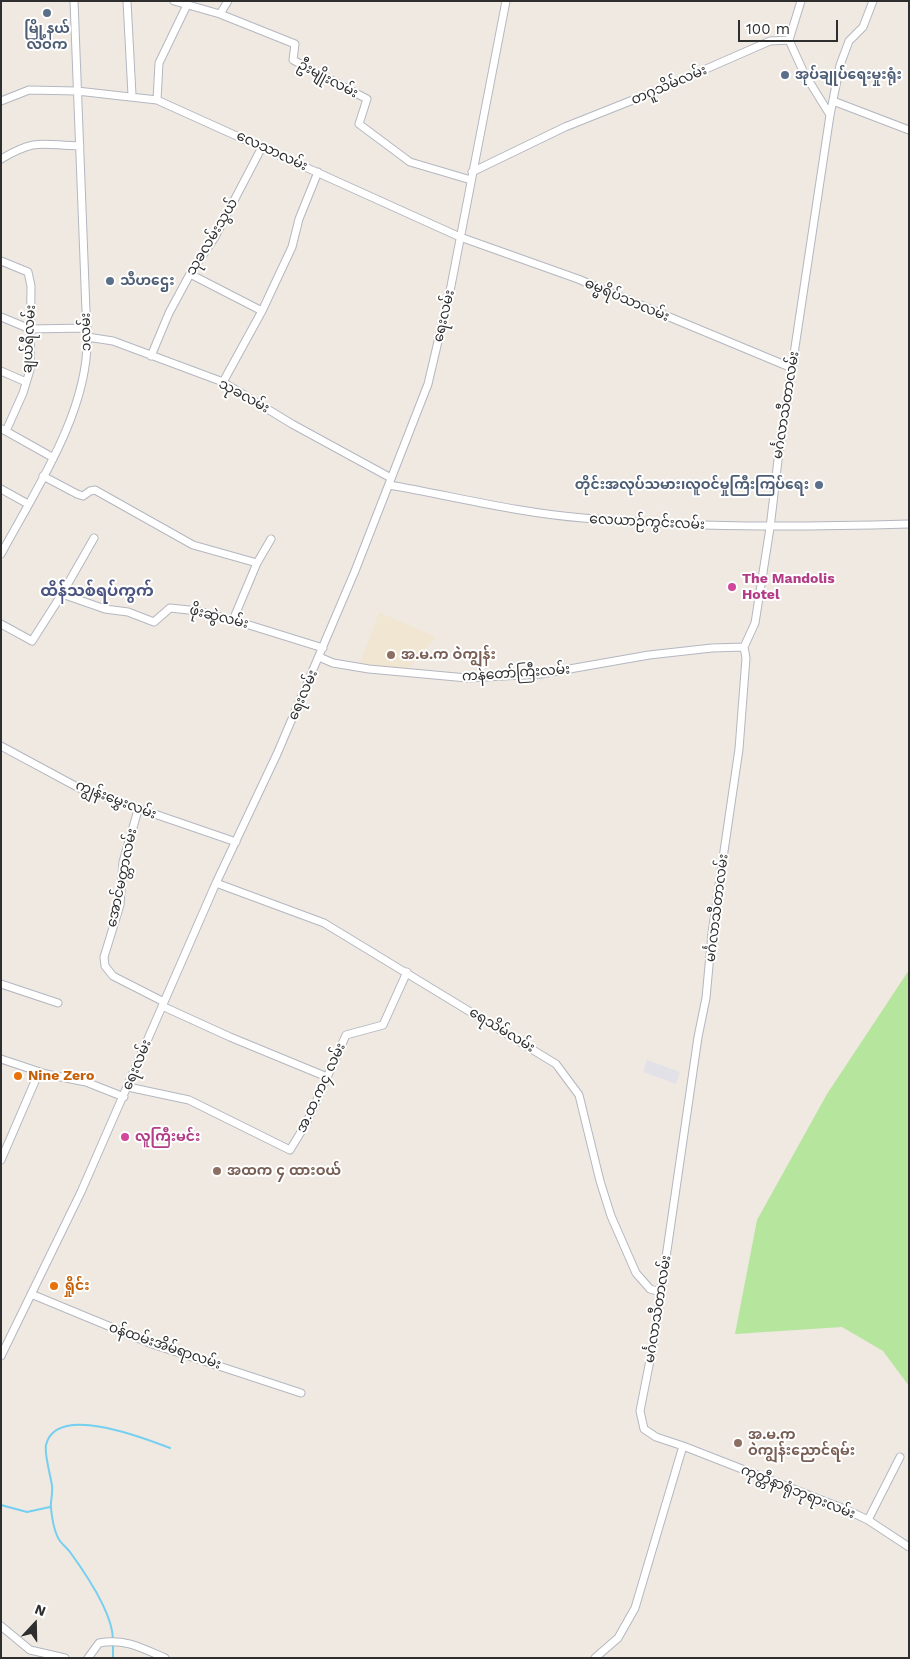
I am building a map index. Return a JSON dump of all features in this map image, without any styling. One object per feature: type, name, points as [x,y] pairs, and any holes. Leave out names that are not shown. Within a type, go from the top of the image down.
[{"type":"street","name":"၁လမ်း","points":[[1,554],[52,457],[71,415],[85,374],[87,328],[74,1]]},
{"type":"street","points":[[127,1],[132,95]]},
{"type":"street","points":[[174,1],[220,14],[228,1]]},
{"type":"street","name":"ရေးလမ်း","points":[[1,1356],[81,1192],[216,883],[323,648],[428,384],[451,286],[506,1]]},
{"type":"street","points":[[801,1],[789,40],[804,73],[830,115]]},
{"type":"street","name":"မင်္ဂလာသီတာလမ်း","points":[[683,1446],[656,1437],[644,1429],[640,1418],[640,1411],[661,1292],[698,1037],[706,998],[712,933],[739,749],[746,658],[744,647],[755,623],[830,115],[840,65],[849,41],[863,27],[873,1]]},
{"type":"street","points":[[157,100],[158,63],[187,5]]},
{"type":"street","name":"ဦးမျိုးလမ်း","points":[[220,14],[295,44],[293,60],[366,99],[359,124],[410,162],[472,176]]},
{"type":"street","name":"တဂူသိမ်လမ်း","points":[[472,176],[565,127],[658,90],[770,41],[789,40]]},
{"type":"street","name":"လေသာလမ်း","points":[[1,101],[29,90],[132,95],[157,100],[460,237]]},
{"type":"street","points":[[833,101],[909,130]]},
{"type":"street","points":[[1,160],[28,144],[80,146]]},
{"type":"street","name":"သုခလမ်းသွယ်","points":[[151,356],[169,313],[190,274],[215,237],[262,147]]},
{"type":"street","points":[[223,382],[262,311],[292,247],[299,220],[318,172]]},
{"type":"street","name":"ဓမ္မရိပ်သာလမ်း","points":[[460,237],[578,279],[792,368]]},
{"type":"street","name":"ချယ်ရီလမ်း","points":[[1,261],[28,272],[31,286],[30,370],[3,430]]},
{"type":"street","points":[[190,274],[262,311]]},
{"type":"street","points":[[1,317],[30,329],[87,328]]},
{"type":"street","name":"သုခလမ်း","points":[[87,337],[113,342],[223,382],[390,481]]},
{"type":"street","points":[[1,371],[26,382]]},
{"type":"street","points":[[3,430],[52,457]]},
{"type":"street","points":[[42,476],[82,496],[95,490],[193,544],[257,563]]},
{"type":"street","name":"လေယာဉ်ကွင်းလမ်း","points":[[390,481],[534,512],[582,518],[770,528],[909,524]]},
{"type":"street","points":[[1,489],[28,504]]},
{"type":"street","points":[[1,624],[32,641],[94,538]]},
{"type":"street","points":[[234,620],[257,563],[271,539]]},
{"type":"street","name":"ဖိုးဆွဲလမ်း","points":[[62,594],[105,610],[128,612],[154,622],[165,610],[174,608],[234,620],[323,648]]},
{"type":"street","name":"ကန်တော်ကြီးလမ်း","points":[[319,657],[333,663],[370,669],[467,678],[541,674],[649,654],[744,647]]},
{"type":"street","name":"ကျွန်းမွှေးလမ်း","points":[[1,746],[79,788],[138,810],[236,842]]},
{"type":"street","name":"အောင်မတ္တာလမ်း","points":[[138,810],[123,862],[120,905],[104,956],[105,966],[113,976],[163,1004]]},
{"type":"street","name":"ရေသိမ်လမ်း","points":[[216,883],[324,923],[556,1064],[579,1095],[600,1181],[611,1216],[636,1273],[650,1289],[661,1292]]},
{"type":"street","name":"အ.ထ.က၄ လမ်း","points":[[128,1087],[188,1100],[223,1115],[290,1150],[307,1122],[346,1035],[383,1025],[407,972]]},
{"type":"street","points":[[1,984],[58,1003]]},
{"type":"street","points":[[163,1004],[230,1037],[327,1077]]},
{"type":"street","points":[[1,1059],[39,1072],[86,1082],[124,1097]]},
{"type":"street","points":[[1,1160],[39,1072]]},
{"type":"street","name":"၀န်ထမ်းအိမ်ရာလမ်း","points":[[31,1294],[152,1344],[301,1393]]},
{"type":"street","points":[[595,1658],[618,1638],[635,1608],[683,1446]]},
{"type":"street","name":"ကုတ္တီနာရုံဘုရားလမ်း","points":[[683,1446],[821,1499],[868,1520],[909,1547]]},
{"type":"street","points":[[868,1520],[900,1457]]},
{"type":"street","points":[[1,1626],[30,1650],[65,1658]]},
{"type":"street","points":[[87,1658],[99,1643],[110,1641],[131,1644],[165,1658]]},
{"type":"shaded area","points":[[379,612],[436,637],[407,670],[359,666]]},
{"type":"shaded area","points":[[647,1060],[680,1072],[676,1084],[643,1072]]},
{"type":"green space","points":[[909,970],[909,1386],[883,1351],[842,1327],[735,1334],[757,1220],[827,1094]]},
{"type":"waterway","points":[[113,1640],[109,1618],[98,1595],[70,1552],[60,1541],[54,1526],[51,1512],[52,1486],[46,1445],[53,1433],[66,1426],[83,1425],[102,1427],[141,1437],[170,1448]]},
{"type":"waterway","points":[[1,1505],[27,1512],[50,1507]]},
{"type":"waterway","points":[[113,1645],[113,1658]]},
{"type":"place","name":"မြို့နယ် လဝက","points":[[47,13]]},
{"type":"place","name":"အုပ်ချုပ်ရေးမှုးရုံး","points":[[785,75]]},
{"type":"place","name":"သီဟဌေး","points":[[110,281]]},
{"type":"place","name":"တိုင်းအလုပ်သမား၊လူဝင်မှုကြီးကြပ်ရေး","points":[[819,485]]},
{"type":"place","name":"The Mandolis Hotel","points":[[732,587]]},
{"type":"place","name":"အ.မ.က ဝဲကျွန်း","points":[[391,655]]},
{"type":"place","name":"Nine Zero","points":[[18,1076]]},
{"type":"place","name":"လူကြီးမင်း","points":[[125,1137]]},
{"type":"place","name":"အထက ၄ ထားဝယ်","points":[[217,1171]]},
{"type":"place","name":"ရှိုင်း","points":[[54,1286]]},
{"type":"place","name":"အ.မ.က ဝဲကျွန်းညောင်ရမ်း","points":[[738,1443]]},
{"type":"district","name":"ထိန်သစ်ရပ်ကွက်","points":[[97,591]]}]
